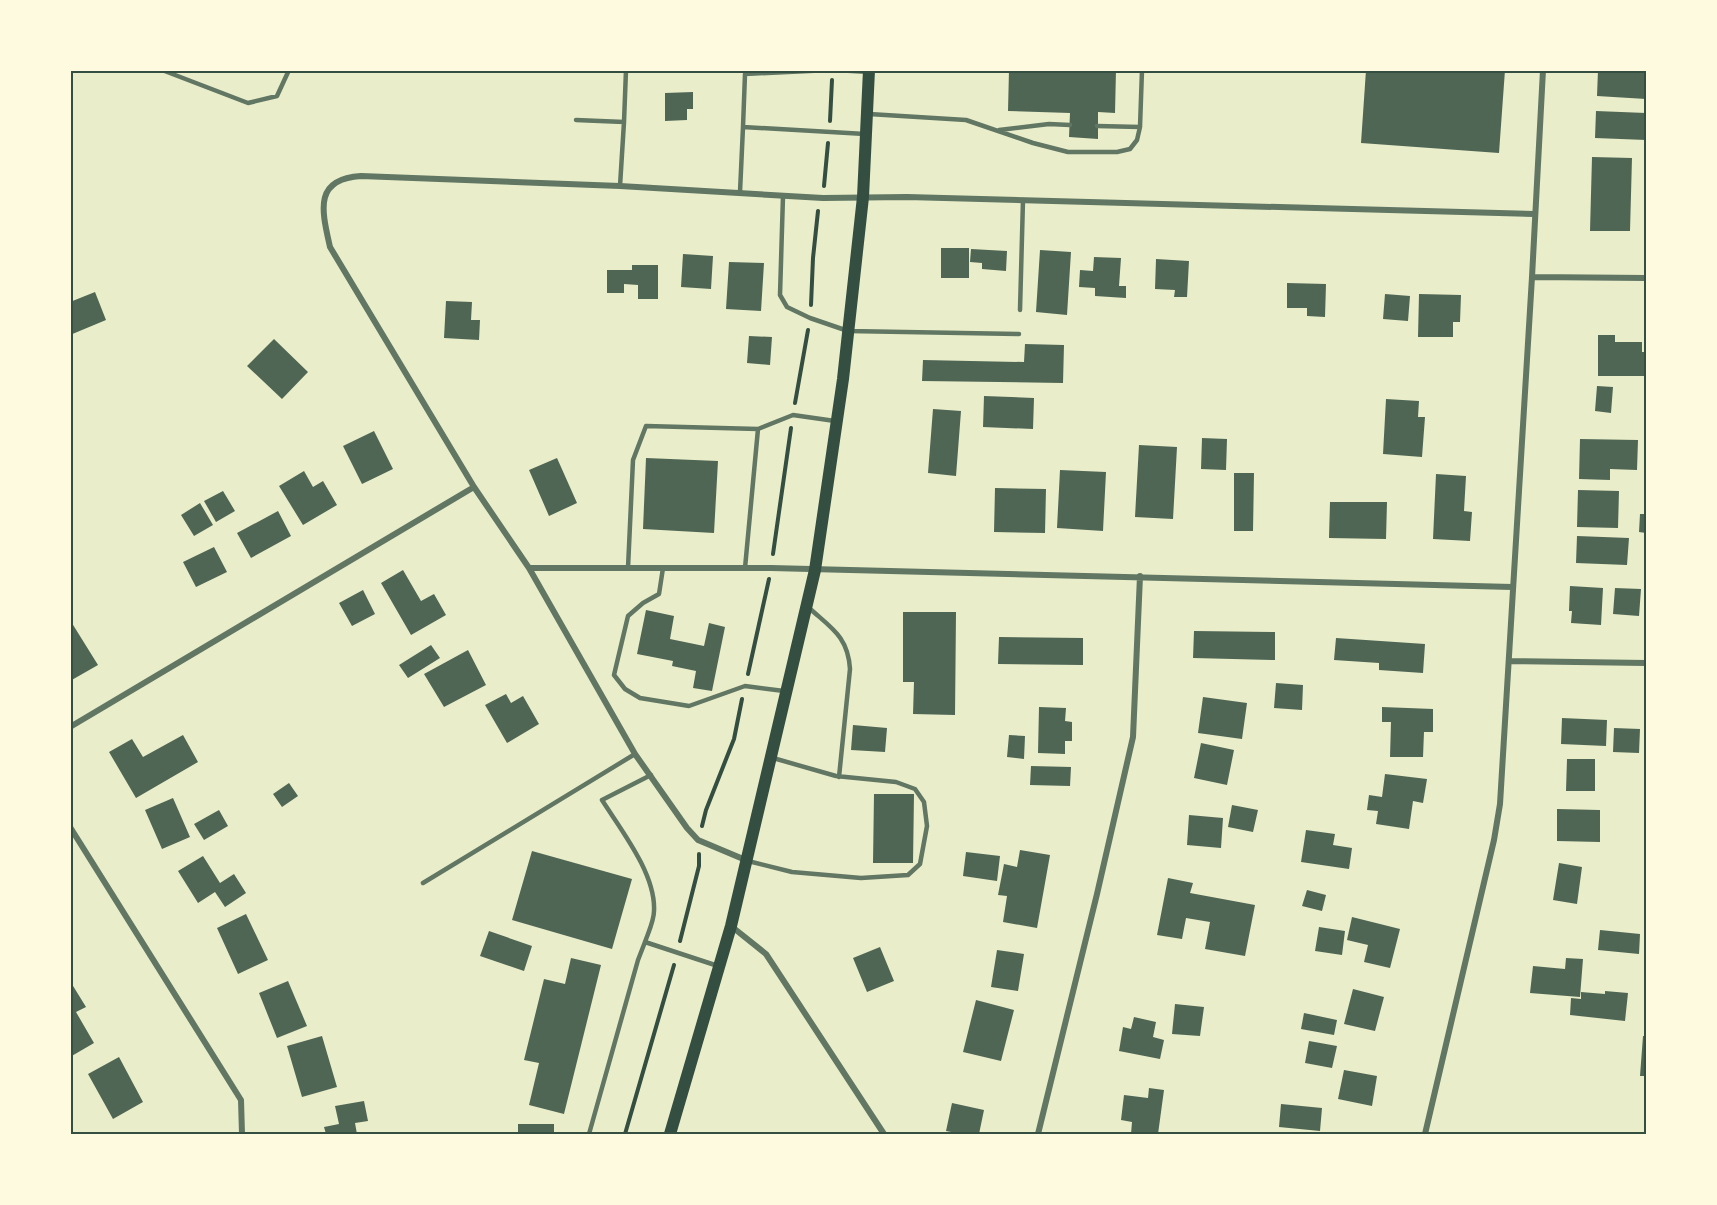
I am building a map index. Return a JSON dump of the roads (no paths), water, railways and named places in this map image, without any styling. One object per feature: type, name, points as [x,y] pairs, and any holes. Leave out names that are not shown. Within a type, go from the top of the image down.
[{"type":"main road","points":[[670,1134],[721,966],[748,861],[815,570],[848,331],[862,197],[869,71]]},
{"type":"street","points":[[1425,1134],[1494,840],[1500,804],[1543,70]]},
{"type":"street","points":[[748,861],[698,840],[635,754],[529,568],[474,487],[330,247],[324,224],[323,207],[326,191],[334,182],[347,177],[361,176],[620,186],[822,198],[1023,200],[1534,214]]},
{"type":"street","points":[[1532,277],[1647,278]]},
{"type":"street","points":[[70,727],[474,487]]},
{"type":"street","points":[[529,568],[771,568],[1512,587]]},
{"type":"street","points":[[1038,1134],[1097,894],[1132,737],[1140,576]]},
{"type":"street","points":[[1509,661],[1647,663]]},
{"type":"street","points":[[70,827],[241,1100],[242,1134]]},
{"type":"street","points":[[731,926],[766,954],[884,1134]]},
{"type":"lane","points":[[162,70],[248,104],[277,96],[289,70]]},
{"type":"lane","points":[[620,186],[626,70]]},
{"type":"lane","points":[[740,192],[745,74],[833,70],[869,71]]},
{"type":"lane","points":[[866,114],[966,120],[1033,143],[1068,152],[1118,152],[1130,149],[1137,140],[1140,127],[1142,70]]},
{"type":"lane","points":[[576,120],[624,122]]},
{"type":"lane","points":[[997,131],[1049,124],[1070,125]]},
{"type":"lane","points":[[1097,126],[1140,127]]},
{"type":"lane","points":[[743,127],[865,134]]},
{"type":"lane","points":[[783,196],[780,295],[787,308],[848,331],[1019,334]]},
{"type":"lane","points":[[1020,310],[1023,200]]},
{"type":"lane","points":[[628,568],[633,460],[646,426],[758,429],[793,415],[837,422]]},
{"type":"lane","points":[[744,568],[758,429]]},
{"type":"lane","points":[[663,568],[659,594],[643,603],[628,616],[615,675],[625,689],[640,698],[689,706],[745,686],[787,692]]},
{"type":"lane","points":[[806,605],[842,639],[849,652],[850,669],[839,777]]},
{"type":"lane","points":[[423,883],[635,754]]},
{"type":"lane","points":[[748,861],[792,872],[861,878],[908,875],[920,864],[927,826],[924,802],[915,789],[896,782],[839,777],[772,758]]},
{"type":"lane","points":[[589,1134],[638,960],[655,912],[651,886],[637,857],[602,800],[651,775]]},
{"type":"lane","points":[[645,942],[721,966]]}]
